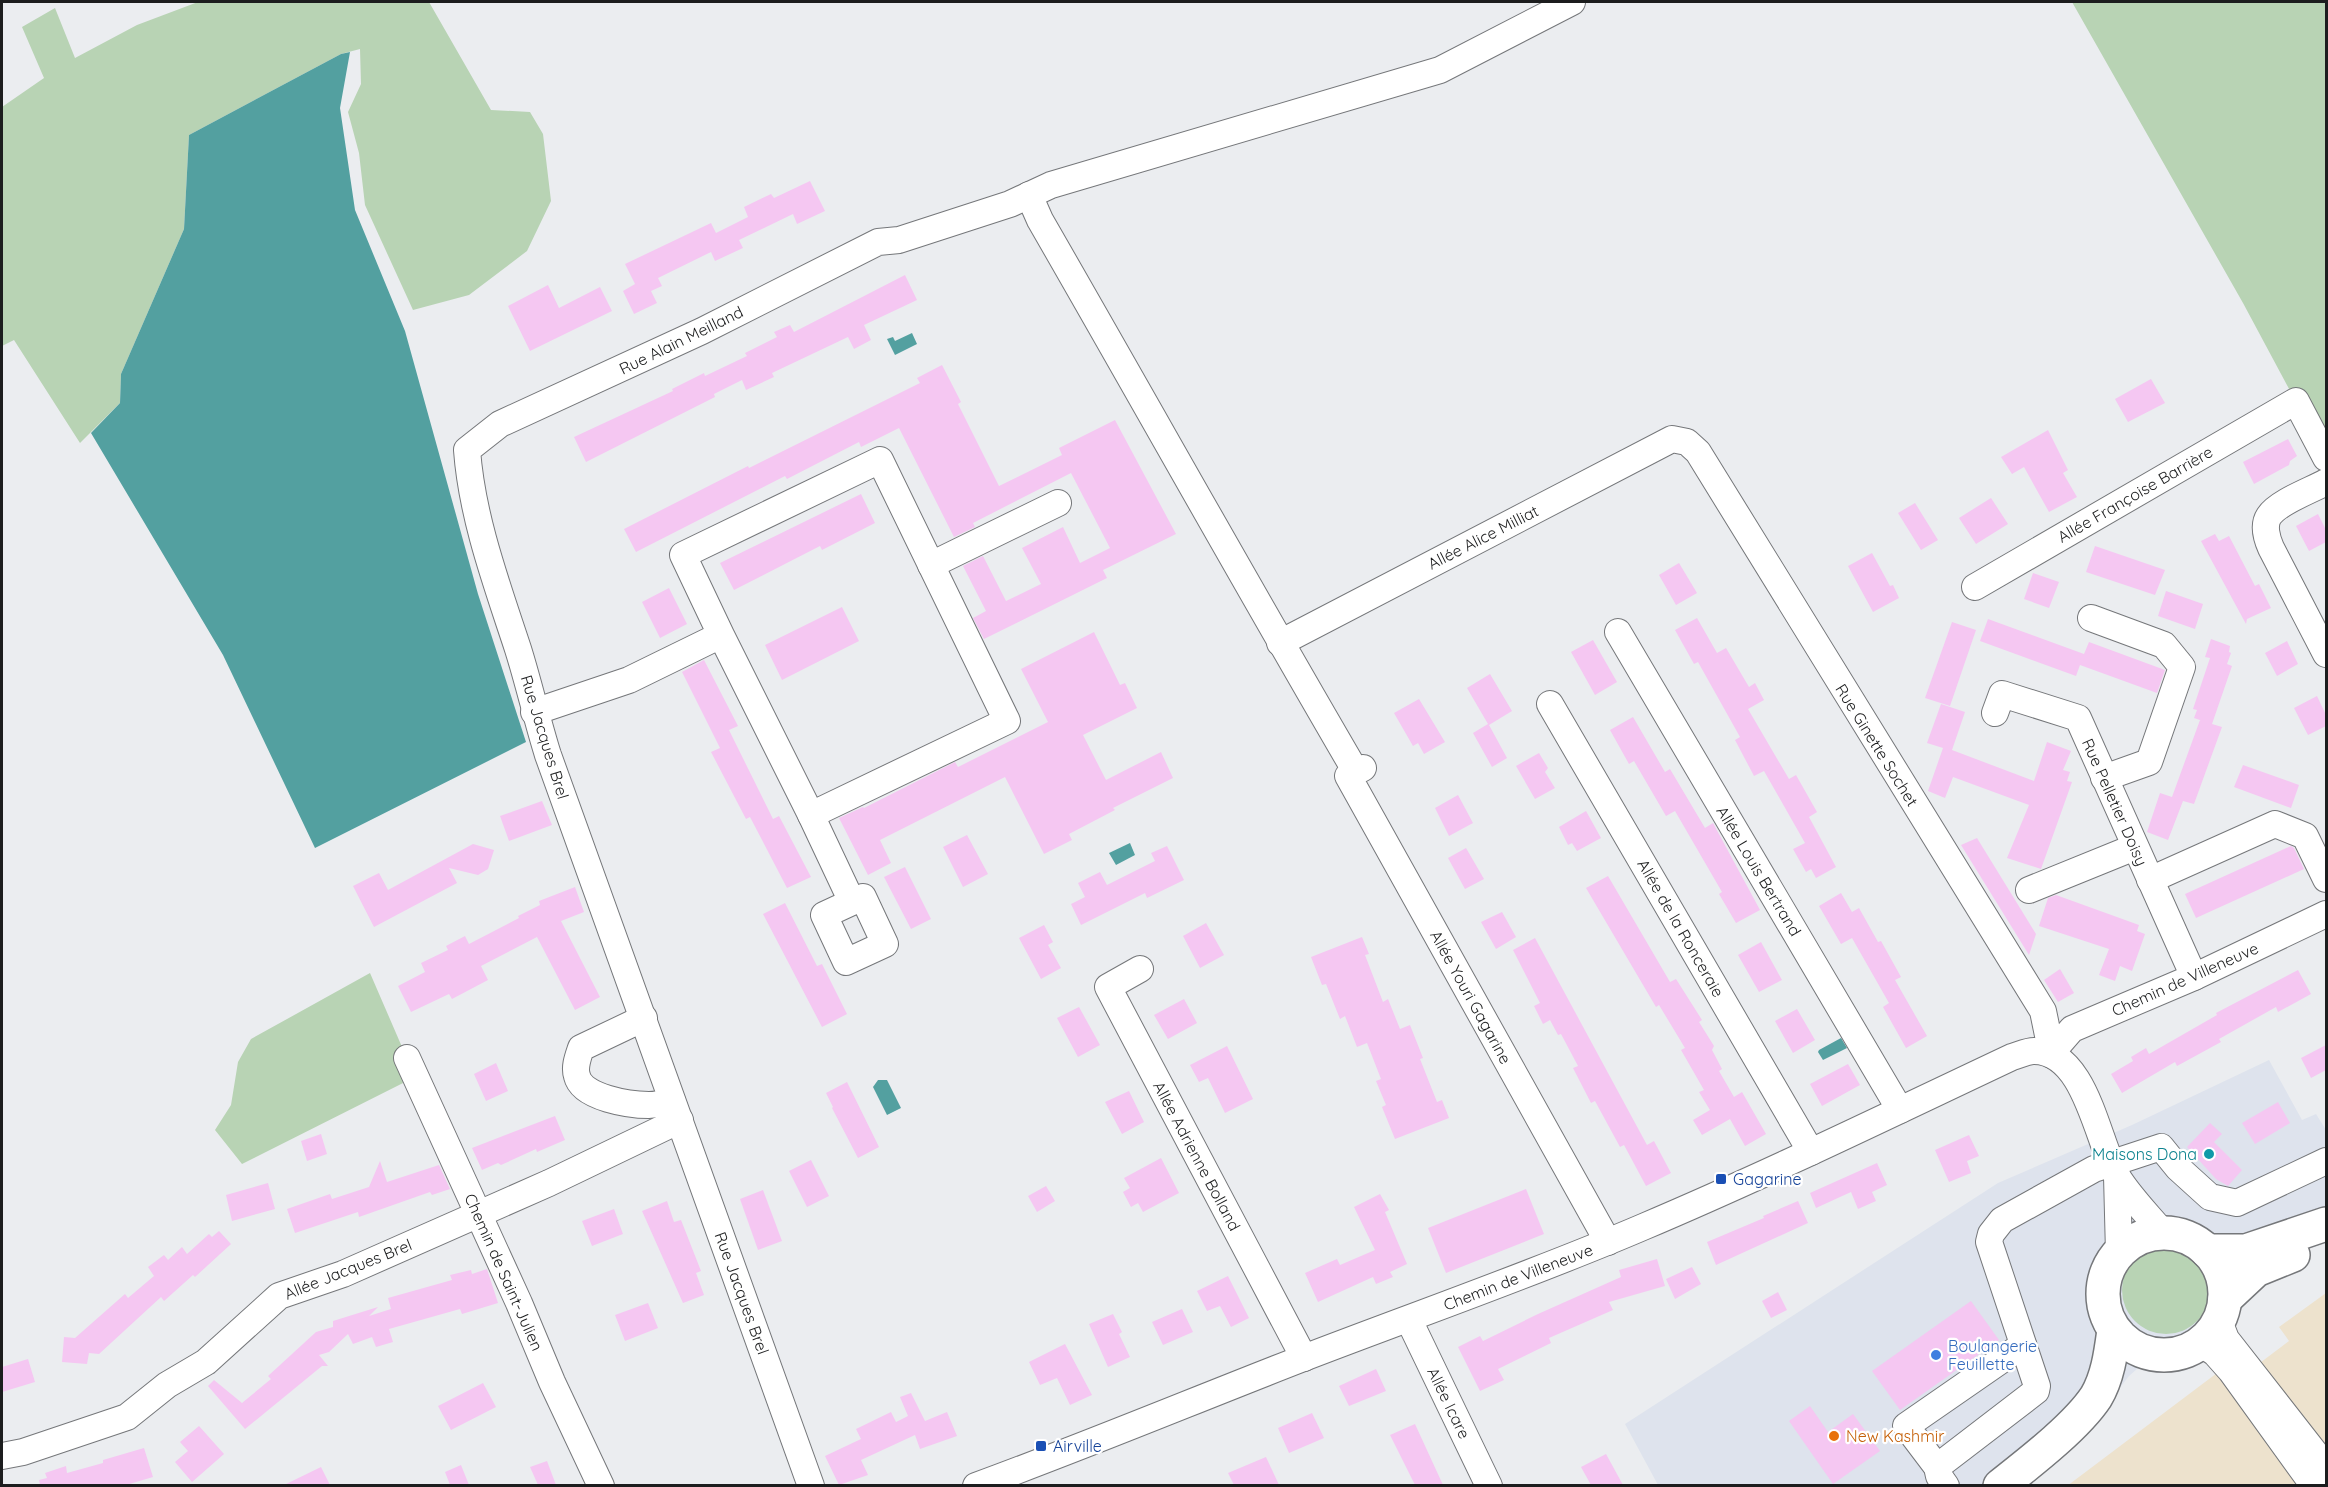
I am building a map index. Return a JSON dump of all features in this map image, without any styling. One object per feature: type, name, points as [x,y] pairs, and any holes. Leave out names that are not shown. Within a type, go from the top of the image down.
[{"type":"main road","points":[[2207,1251],[2246,1251],[2326,1224]]},
{"type":"main road","points":[[2215,1321],[2221,1273],[2207,1251],[2194,1241],[2179,1235],[2163,1233],[2147,1236],[2132,1242],[2119,1253],[2108,1271],[2103,1291],[2104,1304],[2114,1330],[2139,1350],[2154,1354],[2182,1352],[2215,1321],[2256,1270],[2326,1242]]},
{"type":"main road","points":[[2000,1485],[2040,1454],[2096,1396],[2109,1364],[2114,1330]]},
{"type":"main road","points":[[2019,1485],[2048,1466],[2085,1433],[2129,1376],[2154,1354]]},
{"type":"street","name":"Rue Alain Meilland","points":[[467,450],[500,424],[702,331],[878,242],[899,240],[1010,204],[1051,185],[1440,70],[1572,2]]},
{"type":"street","points":[[1029,195],[1040,220],[1175,453],[1280,643]]},
{"type":"street","name":"Allée Françoise Barrière","points":[[1975,587],[2296,401],[2326,458]]},
{"type":"street","name":"Allée Alice Milliat","points":[[1280,643],[1672,440],[1687,442]]},
{"type":"street","name":"Rue Ginette Sochet","points":[[1687,442],[1698,452],[2043,1011],[2052,1055]]},
{"type":"street","name":"Rue Jacques Brel","points":[[467,450],[469,473],[487,552],[524,668],[534,712],[811,1485]]},
{"type":"street","points":[[811,815],[1006,721],[880,460],[683,555],[852,902]]},
{"type":"street","points":[[2326,482],[2281,506],[2270,514],[2267,521],[2271,548],[2326,654]]},
{"type":"street","points":[[931,565],[1058,503]]},
{"type":"street","points":[[2091,618],[2164,645],[2182,667],[2149,762],[2104,778]]},
{"type":"street","name":"Allée Louis Bertrand","points":[[1618,632],[1900,1110]]},
{"type":"street","points":[[534,712],[629,680],[721,634]]},
{"type":"street","name":"Allée Youri Gagarine","points":[[1280,643],[1364,768],[1348,776],[1608,1242]]},
{"type":"street","name":"Rue Pelletier Doisy","points":[[1995,713],[2002,694],[2078,718],[2194,977]]},
{"type":"street","name":"Allée de la Ronceraie","points":[[1550,704],[1811,1152]]},
{"type":"street","points":[[2150,880],[2275,824],[2305,836],[2326,879]]},
{"type":"street","points":[[2029,890],[2135,847]]},
{"type":"street","name":"Chemin de Villeneuve","points":[[976,1485],[1608,1242],[1811,1152],[2012,1057],[2034,1051],[2052,1055],[2072,1029],[2194,977],[2326,914]]},
{"type":"street","name":"Allée Adrienne Bolland","points":[[1140,969],[1108,987],[1304,1358]]},
{"type":"street","points":[[644,1018],[581,1048],[576,1063],[577,1078],[584,1088],[614,1101],[651,1105],[676,1111]]},
{"type":"street","points":[[2052,1055],[2062,1062],[2075,1077],[2114,1170],[2163,1233]]},
{"type":"street","name":"Chemin de Saint-Julien","points":[[407,1058],[552,1382],[601,1485]]},
{"type":"street","name":"Allée Jacques Brel","points":[[2,1456],[23,1452],[127,1417],[167,1385],[206,1362],[279,1296],[343,1274],[549,1183],[676,1111]]},
{"type":"street","points":[[2023,1345],[1906,1426],[1937,1478],[2036,1390],[2037,1386],[1991,1251],[1991,1234],[2002,1220],[2094,1169],[2114,1170],[2161,1147],[2178,1168],[2210,1197],[2237,1203],[2326,1161]]},
{"type":"street","points":[[2114,1170],[2119,1253]]},
{"type":"street","name":"Allée Icare","points":[[1409,1320],[1489,1485]]},
{"type":"street","points":[[2215,1321],[2226,1340],[2326,1467]]},
{"type":"street","points":[[2215,1321],[2215,1353],[2231,1371],[2314,1485]]},
{"type":"shaded area","points":[[2269,1060],[2302,1120],[2316,1114],[2326,1130],[2326,1242],[2256,1270],[2211,1332],[2200,1343],[2182,1352],[2154,1354],[2129,1376],[2085,1433],[2019,1485],[1658,1485],[1625,1424],[1998,1183],[2132,1125]]},
{"type":"shaded area","points":[[2326,1293],[2326,1485],[2067,1486],[2221,1370],[2232,1384],[2289,1341],[2279,1327]]},
{"type":"green space","points":[[198,2],[429,2],[491,110],[530,112],[543,134],[551,201],[527,251],[469,295],[413,310],[365,205],[359,153],[348,112],[361,84],[360,49],[341,54],[189,135],[184,229],[121,374],[120,403],[80,443],[14,340],[2,346],[2,107],[44,78],[22,27],[55,8],[75,58],[137,25]]},
{"type":"green space","points":[[2072,2],[2326,2],[2326,458],[2243,303]]},
{"type":"green space","points":[[370,973],[415,1077],[242,1164],[215,1130],[231,1105],[238,1062],[251,1039]]},
{"type":"green space","points":[[2166,1246],[2191,1253],[2203,1265],[2210,1290],[2203,1315],[2191,1327],[2166,1334],[2141,1327],[2129,1315],[2122,1290],[2129,1265],[2141,1253]]},
{"type":"water","points":[[350,52],[340,108],[355,210],[405,331],[478,594],[526,742],[315,848],[223,655],[91,433],[120,403],[121,374],[184,229],[189,135],[341,54]]},
{"type":"water","points":[[912,333],[917,344],[895,355],[887,339],[893,337],[895,341]]},
{"type":"water","points":[[1130,843],[1135,855],[1116,865],[1109,853]]},
{"type":"water","points":[[1841,1038],[1847,1048],[1823,1060],[1819,1050]]},
{"type":"water","points":[[878,1080],[887,1080],[901,1108],[887,1115],[873,1087]]},
{"type":"building","points":[[810,181],[825,211],[797,224],[793,214],[739,240],[743,248],[715,261],[711,252],[658,278],[662,286],[651,291],[657,303],[634,314],[623,291],[635,284],[625,264],[711,223],[716,233],[748,217],[744,207],[771,194],[774,198]]},
{"type":"building","points":[[905,275],[917,300],[864,325],[871,340],[854,349],[848,337],[772,373],[774,377],[746,390],[742,380],[714,394],[715,397],[586,462],[574,437],[673,391],[672,389],[704,373],[705,376],[747,356],[745,353],[777,337],[774,332],[790,325],[794,332]]},
{"type":"building","points":[[548,285],[559,308],[600,287],[612,311],[530,351],[508,306]]},
{"type":"building","points":[[942,365],[961,402],[958,404],[999,486],[1062,455],[1059,448],[1115,420],[1176,534],[1103,570],[1107,578],[984,639],[973,618],[986,611],[963,566],[983,556],[1006,601],[1041,584],[1022,548],[1063,527],[1080,563],[1110,548],[1071,473],[973,523],[975,527],[954,537],[899,428],[861,447],[859,442],[787,479],[785,476],[636,552],[624,529],[920,383],[917,378]]},
{"type":"building","points":[[2151,379],[2165,403],[2128,422],[2115,399]]},
{"type":"building","points":[[2048,430],[2068,470],[2063,473],[2077,497],[2049,512],[2024,467],[2012,474],[2001,457]]},
{"type":"building","points":[[2288,439],[2297,456],[2290,461],[2289,465],[2254,484],[2243,462]]},
{"type":"building","points":[[861,494],[875,523],[822,550],[820,546],[734,590],[720,563]]},
{"type":"building","points":[[1991,498],[2008,524],[1976,544],[1959,518]]},
{"type":"building","points":[[1915,503],[1938,540],[1921,550],[1898,513]]},
{"type":"building","points":[[2318,514],[2326,530],[2326,542],[2309,551],[2296,526]]},
{"type":"building","points":[[2215,534],[2219,541],[2229,536],[2255,586],[2259,584],[2271,608],[2247,619],[2246,624],[2201,541]]},
{"type":"building","points":[[2095,546],[2165,570],[2155,595],[2086,572]]},
{"type":"building","points":[[1872,553],[1899,598],[1873,612],[1848,566]]},
{"type":"building","points":[[1679,563],[1697,593],[1676,605],[1659,575]]},
{"type":"building","points":[[2033,573],[2059,582],[2049,608],[2024,599]]},
{"type":"building","points":[[669,588],[687,624],[660,638],[642,602]]},
{"type":"building","points":[[2166,591],[2203,604],[2195,629],[2158,616]]},
{"type":"building","points":[[842,607],[859,641],[782,680],[765,645]]},
{"type":"building","points":[[1697,618],[1717,653],[1726,648],[1749,687],[1755,683],[1764,700],[1748,709],[1789,779],[1796,775],[1817,812],[1809,817],[1836,867],[1816,878],[1811,869],[1806,872],[1793,849],[1805,843],[1764,771],[1754,776],[1735,740],[1740,737],[1698,662],[1694,664],[1675,630]]},
{"type":"building","points":[[1988,619],[2084,654],[2089,642],[2165,670],[2157,693],[2080,665],[2076,676],[1980,641]]},
{"type":"building","points":[[1952,622],[1976,630],[1950,706],[1925,698]]},
{"type":"building","points":[[1094,632],[1120,685],[1125,683],[1137,708],[1083,735],[1106,780],[1161,752],[1173,778],[1113,808],[1115,810],[1069,834],[1072,840],[1044,854],[1005,777],[880,840],[891,863],[868,875],[839,818],[864,808],[955,762],[958,767],[1048,722],[1021,669]]},
{"type":"building","points":[[2211,639],[2230,646],[2229,652],[2231,653],[2227,664],[2232,666],[2212,724],[2222,727],[2194,804],[2183,801],[2168,840],[2147,832],[2160,793],[2172,797],[2200,720],[2194,718],[2197,710],[2193,709],[2210,658],[2205,657]]},
{"type":"building","points":[[1593,640],[1617,682],[1595,695],[1571,652]]},
{"type":"building","points":[[2287,641],[2298,664],[2277,676],[2265,653]]},
{"type":"building","points":[[704,660],[738,726],[729,730],[773,819],[779,816],[811,877],[787,888],[750,817],[746,819],[711,752],[720,748],[682,672]]},
{"type":"building","points":[[1490,674],[1512,711],[1489,725],[1507,758],[1492,767],[1473,733],[1488,724],[1467,688]]},
{"type":"building","points":[[2317,696],[2326,715],[2326,726],[2308,735],[2294,708]]},
{"type":"building","points":[[1419,699],[1445,742],[1424,754],[1418,743],[1413,746],[1394,713]]},
{"type":"building","points":[[1941,704],[1965,712],[1952,750],[2034,781],[2047,742],[2071,751],[2063,770],[2070,772],[2067,781],[2072,782],[2041,869],[2007,858],[2029,805],[1953,777],[1945,798],[1928,791],[1943,748],[1927,743]]},
{"type":"building","points":[[1633,717],[1665,772],[1670,769],[1705,828],[1713,823],[1760,910],[1736,923],[1719,894],[1722,892],[1675,811],[1666,816],[1634,761],[1629,764],[1610,730]]},
{"type":"building","points":[[1539,753],[1548,768],[1545,772],[1555,788],[1535,799],[1516,766]]},
{"type":"building","points":[[2243,765],[2299,785],[2291,808],[2234,787]]},
{"type":"building","points":[[1458,795],[1473,823],[1449,836],[1435,808]]},
{"type":"building","points":[[542,801],[552,825],[509,841],[500,816]]},
{"type":"building","points":[[1586,811],[1601,838],[1577,851],[1572,843],[1568,845],[1559,827]]},
{"type":"building","points":[[967,835],[988,874],[963,887],[943,847]]},
{"type":"building","points":[[1977,838],[2036,934],[2029,955],[1961,845]]},
{"type":"building","points":[[473,844],[494,850],[488,869],[478,875],[449,868],[457,883],[374,927],[353,886],[379,873],[388,890]]},
{"type":"building","points":[[1167,846],[1184,880],[1147,898],[1145,893],[1081,925],[1071,904],[1085,897],[1078,883],[1100,872],[1107,885],[1155,861],[1151,853]]},
{"type":"building","points":[[2291,846],[2304,869],[2196,918],[2185,894]]},
{"type":"building","points":[[1466,848],[1484,879],[1465,889],[1448,858]]},
{"type":"building","points":[[905,867],[931,919],[911,929],[884,877]]},
{"type":"building","points":[[1608,876],[1670,982],[1676,979],[1702,1020],[1699,1022],[1714,1046],[1712,1050],[1722,1069],[1719,1071],[1734,1097],[1742,1092],[1766,1134],[1745,1146],[1730,1119],[1702,1135],[1693,1120],[1710,1110],[1699,1092],[1704,1090],[1681,1050],[1685,1048],[1659,1005],[1656,1007],[1586,888]]},
{"type":"building","points":[[575,887],[584,912],[561,921],[600,997],[575,1010],[537,937],[481,966],[488,980],[452,999],[449,994],[411,1012],[398,986],[425,972],[421,963],[448,950],[446,946],[465,936],[469,944],[519,918],[518,916],[540,905],[539,901]]},
{"type":"building","points":[[1841,893],[1852,912],[1859,908],[1878,942],[1881,941],[1901,977],[1895,980],[1927,1036],[1906,1048],[1883,1007],[1889,1003],[1852,938],[1841,944],[1819,906]]},
{"type":"building","points":[[2056,895],[2139,925],[2137,931],[2145,934],[2132,971],[2120,966],[2115,981],[2099,975],[2109,949],[2039,926],[2048,898]]},
{"type":"building","points":[[785,903],[817,966],[822,964],[847,1014],[822,1027],[763,914]]},
{"type":"building","points":[[1502,912],[1516,937],[1496,949],[1481,922]]},
{"type":"building","points":[[1206,923],[1224,955],[1200,968],[1183,936]]},
{"type":"building","points":[[1044,925],[1053,942],[1048,945],[1061,968],[1041,979],[1019,938]]},
{"type":"building","points":[[1362,937],[1369,954],[1365,955],[1383,1002],[1388,999],[1400,1029],[1410,1025],[1423,1058],[1420,1059],[1437,1102],[1442,1100],[1449,1118],[1395,1139],[1382,1107],[1386,1105],[1376,1081],[1381,1079],[1367,1043],[1357,1047],[1345,1016],[1340,1019],[1326,984],[1322,985],[1311,957]]},
{"type":"building","points":[[1535,938],[1647,1145],[1654,1141],[1671,1173],[1646,1186],[1624,1145],[1620,1147],[1595,1101],[1591,1103],[1573,1068],[1578,1066],[1561,1034],[1558,1035],[1550,1020],[1543,1024],[1534,1006],[1540,1003],[1513,950]]},
{"type":"building","points":[[1761,942],[1782,980],[1759,992],[1738,955]]},
{"type":"building","points":[[2060,969],[2074,993],[2058,1002],[2044,980]]},
{"type":"building","points":[[2298,970],[2311,994],[2278,1012],[2276,1007],[2219,1039],[2221,1042],[2177,1066],[2175,1062],[2122,1093],[2111,1074],[2133,1061],[2131,1057],[2146,1048],[2149,1054],[2217,1015],[2216,1013]]},
{"type":"building","points":[[1184,999],[1197,1023],[1168,1039],[1154,1015]]},
{"type":"building","points":[[1079,1007],[1100,1045],[1078,1057],[1057,1018]]},
{"type":"building","points":[[1797,1009],[1815,1040],[1793,1053],[1775,1021]]},
{"type":"building","points":[[2326,1045],[2326,1070],[2311,1078],[2301,1058]]},
{"type":"building","points":[[1227,1046],[1253,1099],[1225,1113],[1208,1078],[1199,1082],[1190,1065]]},
{"type":"building","points":[[496,1063],[508,1091],[486,1101],[474,1074]]},
{"type":"building","points":[[1848,1064],[1860,1085],[1822,1106],[1810,1084]]},
{"type":"building","points":[[847,1082],[879,1147],[858,1158],[826,1093]]},
{"type":"building","points":[[1129,1091],[1144,1122],[1122,1134],[1105,1102]]},
{"type":"building","points":[[2278,1102],[2290,1123],[2255,1144],[2242,1123]]},
{"type":"building","points":[[555,1116],[565,1140],[482,1170],[472,1148]]},
{"type":"building","name":"Maisons Dona","points":[[2210,1123],[2222,1134],[2214,1142],[2242,1170],[2228,1186],[2216,1179],[2187,1147]]},
{"type":"building","points":[[321,1134],[327,1154],[307,1161],[301,1141]]},
{"type":"building","points":[[1969,1135],[1979,1156],[1967,1161],[1971,1173],[1949,1182],[1935,1150]]},
{"type":"building","points":[[1161,1158],[1179,1193],[1143,1212],[1138,1203],[1131,1207],[1123,1192],[1130,1188],[1124,1178]]},
{"type":"building","points":[[811,1160],[829,1196],[807,1207],[789,1171]]},
{"type":"building","points":[[380,1161],[387,1182],[439,1165],[450,1189],[432,1195],[430,1192],[359,1217],[358,1212],[295,1233],[287,1209],[330,1194],[332,1199],[369,1187]]},
{"type":"building","points":[[1877,1163],[1887,1185],[1872,1192],[1876,1201],[1858,1209],[1851,1192],[1816,1208],[1810,1193]]},
{"type":"building","points":[[268,1183],[275,1209],[232,1221],[226,1195]]},
{"type":"building","points":[[1046,1186],[1055,1201],[1037,1212],[1028,1196]]},
{"type":"building","points":[[1526,1189],[1544,1234],[1446,1273],[1428,1228]]},
{"type":"building","points":[[763,1190],[782,1241],[758,1250],[740,1199]]},
{"type":"building","points":[[1380,1194],[1389,1210],[1385,1212],[1407,1264],[1390,1272],[1393,1277],[1376,1284],[1373,1277],[1318,1302],[1305,1273],[1337,1259],[1340,1265],[1375,1250],[1354,1207]]},
{"type":"building","points":[[667,1201],[674,1222],[681,1220],[701,1271],[696,1273],[704,1295],[683,1303],[642,1211]]},
{"type":"building","points":[[1798,1201],[1808,1223],[1716,1265],[1707,1242]]},
{"type":"building","points":[[614,1209],[623,1234],[592,1246],[582,1221]]},
{"type":"building","points":[[219,1231],[231,1244],[195,1277],[193,1275],[164,1301],[161,1297],[99,1354],[89,1353],[87,1364],[62,1362],[64,1337],[75,1338],[125,1294],[128,1298],[154,1276],[148,1267],[164,1255],[168,1260],[182,1247],[187,1254],[209,1234],[212,1237]]},
{"type":"building","points":[[1657,1259],[1665,1286],[1609,1302],[1613,1310],[1549,1338],[1551,1343],[1498,1369],[1504,1380],[1480,1391],[1458,1347],[1480,1336],[1483,1341],[1621,1277],[1619,1270]]},
{"type":"building","points":[[1692,1267],[1701,1284],[1675,1299],[1666,1279]]},
{"type":"building","points":[[487,1269],[498,1303],[462,1314],[460,1309],[389,1329],[393,1342],[376,1347],[372,1337],[353,1344],[348,1334],[329,1352],[319,1355],[328,1366],[322,1366],[245,1429],[208,1386],[214,1380],[242,1403],[271,1379],[268,1376],[316,1332],[333,1327],[333,1321],[378,1307],[369,1316],[391,1309],[388,1298],[452,1280],[450,1275],[471,1270],[472,1274]]},
{"type":"building","points":[[1228,1276],[1249,1318],[1231,1327],[1220,1306],[1207,1311],[1197,1291]]},
{"type":"building","points":[[1778,1292],[1787,1310],[1771,1318],[1762,1301]]},
{"type":"building","name":"Boulangerie Feuillette","points":[[1971,1301],[1999,1340],[1900,1410],[1872,1371]]},
{"type":"building","points":[[648,1303],[658,1328],[625,1341],[615,1315]]},
{"type":"building","points":[[1182,1309],[1193,1332],[1163,1345],[1152,1322]]},
{"type":"building","points":[[1113,1314],[1130,1357],[1108,1367],[1089,1324]]},
{"type":"building","points":[[1065,1344],[1092,1395],[1070,1405],[1057,1378],[1040,1385],[1029,1362]]},
{"type":"building","points":[[28,1359],[35,1382],[2,1392],[2,1367]]},
{"type":"building","points":[[1376,1369],[1386,1391],[1349,1406],[1339,1386]]},
{"type":"building","points":[[483,1383],[496,1407],[451,1430],[438,1406]]},
{"type":"building","points":[[911,1393],[925,1421],[947,1412],[957,1436],[920,1449],[915,1435],[861,1460],[868,1475],[839,1485],[825,1456],[861,1439],[856,1429],[891,1412],[896,1422],[908,1416],[900,1397]]},
{"type":"building","name":"New Kashmir","points":[[1810,1406],[1828,1432],[1853,1414],[1880,1451],[1833,1484],[1789,1421]]},
{"type":"building","points":[[1312,1413],[1324,1438],[1289,1453],[1278,1428]]},
{"type":"building","points":[[1415,1424],[1443,1485],[1415,1485],[1390,1435]]},
{"type":"building","points":[[199,1426],[224,1454],[192,1482],[175,1462],[188,1451],[180,1442]]},
{"type":"building","points":[[144,1448],[153,1477],[126,1485],[40,1485],[39,1480],[47,1478],[45,1473],[66,1466],[67,1473]]},
{"type":"building","points":[[1606,1454],[1623,1485],[1591,1485],[1581,1467]]},
{"type":"building","points":[[1266,1457],[1279,1485],[1234,1485],[1228,1473]]},
{"type":"building","points":[[547,1461],[556,1485],[538,1485],[530,1467]]},
{"type":"building","points":[[461,1465],[469,1485],[450,1485],[445,1472]]},
{"type":"building","points":[[321,1467],[330,1485],[284,1485]]},
{"type":"place","name":"Maisons Dona","points":[[2209,1154]]},
{"type":"place","name":"Gagarine","points":[[1721,1179]]},
{"type":"place","name":"Boulangerie Feuillette","points":[[1936,1355]]},
{"type":"place","name":"New Kashmir","points":[[1834,1436]]},
{"type":"place","name":"Airville","points":[[1041,1446]]}]
